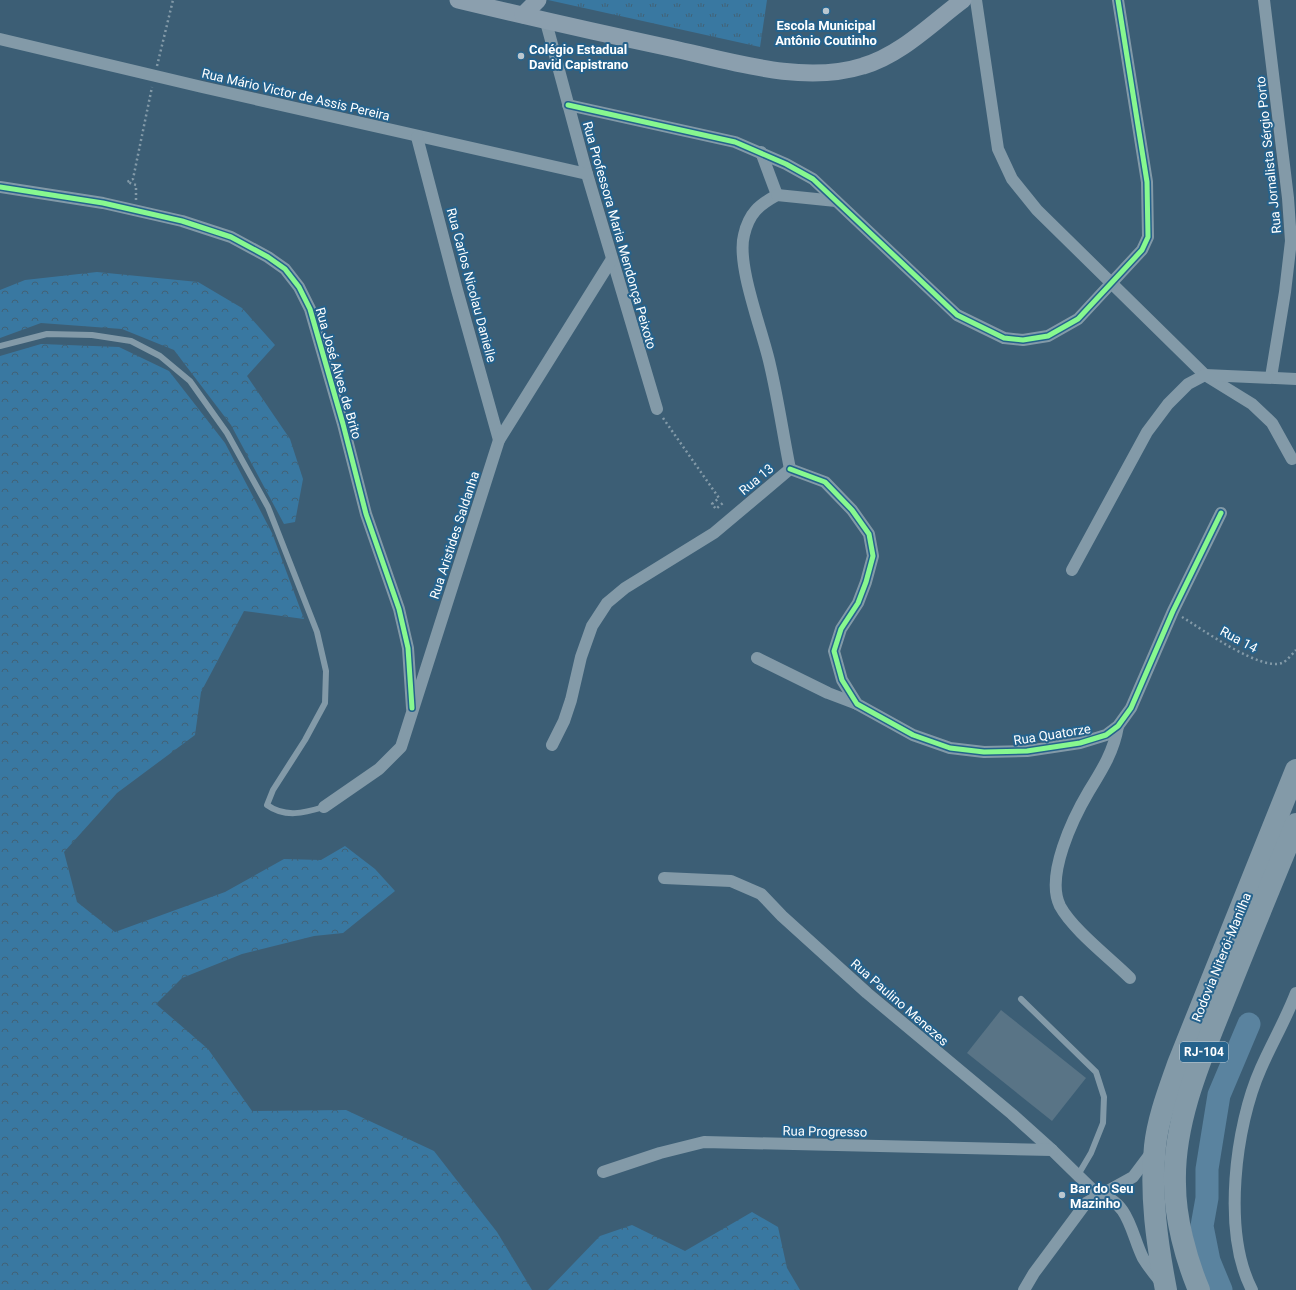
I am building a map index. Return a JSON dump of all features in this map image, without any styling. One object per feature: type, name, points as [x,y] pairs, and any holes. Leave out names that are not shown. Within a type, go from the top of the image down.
[{"type":"highway","name":"Rodovia Niterói-Manilha","points":[[1166,1290],[1159,1254],[1154,1213],[1153,1180],[1155,1145],[1162,1111],[1178,1064],[1296,770]]},
{"type":"highway","name":"Rodovia Niterói-Manilha","points":[[1199,1290],[1191,1272],[1181,1230],[1174,1185],[1177,1146],[1186,1108],[1206,1048],[1296,824]]},
{"type":"street","points":[[458,0],[546,22],[758,67],[808,74],[833,73],[863,66],[890,56],[963,0]]},
{"type":"street","points":[[523,16],[538,0]]},
{"type":"street","points":[[976,0],[998,149],[1012,179],[1037,210],[1205,375],[1252,404],[1272,424],[1292,459]]},
{"type":"street","points":[[568,105],[735,142],[761,152],[813,179],[882,246],[957,315],[1004,338],[1024,340],[1048,336],[1078,320],[1112,284],[1146,244],[1148,216],[1147,182],[1118,0]]},
{"type":"street","name":"Rua Jornalista Sérgio Porto","points":[[1264,0],[1288,198],[1290,241],[1285,292],[1271,377]]},
{"type":"street","name":"Rua Professora Maria Mendonça Peixoto","points":[[546,22],[587,174],[657,409]]},
{"type":"street","name":"Rua Mário Victor de Assis Pereira","points":[[0,39],[202,88],[587,174]]},
{"type":"street","name":"Rua Carlos Nicolau Danielle","points":[[417,137],[457,290],[500,440]]},
{"type":"street","points":[[761,152],[777,195],[836,201]]},
{"type":"street","name":"Rua José Alves de Brito","points":[[0,187],[103,203],[182,221],[231,237],[268,256],[285,269],[299,287],[310,309],[343,424],[366,514],[399,609],[408,648],[412,708]]},
{"type":"street","name":"Rua 13","points":[[552,745],[564,721],[571,700],[581,657],[592,626],[607,603],[625,588],[714,533],[790,469],[770,363],[742,255],[744,236],[749,220],[760,205],[777,195]]},
{"type":"street","name":"Rua Aristides Saldanha","points":[[324,807],[379,770],[401,747],[412,708],[500,440],[612,259]]},
{"type":"street","points":[[1072,570],[1147,432],[1168,404],[1188,384],[1205,375],[1296,379]]},
{"type":"street","name":"Rua Quatorze","points":[[790,469],[824,482],[852,510],[869,534],[873,556],[866,582],[858,603],[841,629],[834,651],[842,680],[857,704],[913,735],[950,748],[984,752],[1027,751],[1080,743],[1106,735],[1118,726],[1131,708],[1173,611],[1220,513]]},
{"type":"street","points":[[757,658],[828,693],[857,704]]},
{"type":"street","points":[[1118,726],[1115,743],[1105,767],[1070,826],[1055,884],[1060,905],[1078,928],[1130,978]]},
{"type":"street","name":"Rua Paulino Menezes","points":[[664,878],[731,881],[761,894],[782,916],[867,993],[1052,1150],[1098,1195]]},
{"type":"street","points":[[1252,1290],[1245,1277],[1238,1248],[1235,1206],[1238,1154],[1252,1093],[1261,1067],[1288,1015],[1296,993]]},
{"type":"street","name":"Rua Progresso","points":[[603,1172],[660,1153],[704,1142],[1052,1150]]},
{"type":"street","points":[[1024,1290],[1034,1273],[1086,1203],[1133,1177],[1144,1164],[1155,1145]]},
{"type":"street","points":[[1098,1195],[1108,1197],[1118,1204],[1126,1214],[1144,1258],[1166,1290]]},
{"type":"lane","points":[[0,346],[47,334],[92,335],[131,341],[160,356],[190,381],[227,433],[268,507],[317,632],[326,671],[325,703],[305,740],[273,790],[267,805],[275,810],[286,813],[302,813],[324,807]]},
{"type":"lane","points":[[1021,999],[1096,1072],[1104,1097],[1103,1123],[1091,1152],[1078,1175]]},
{"type":"path","points":[[163,68],[156,68],[173,0]]},
{"type":"path","points":[[136,200],[136,185],[127,182],[133,179],[153,86]]},
{"type":"path","points":[[657,409],[719,498],[712,504],[716,509],[724,502]]},
{"type":"green space","points":[[548,0],[767,0],[760,47]]},
{"type":"green space","points":[[97,272],[198,282],[242,308],[275,345],[247,376],[290,439],[303,479],[295,522],[284,524],[231,425],[174,350],[122,329],[41,323],[0,338],[0,290],[25,280]]},
{"type":"green space","points":[[41,344],[119,347],[169,371],[225,443],[272,533],[304,619],[244,611],[201,692],[195,735],[117,793],[64,852],[77,902],[115,932],[225,892],[284,859],[321,860],[345,846],[375,869],[395,891],[343,933],[314,936],[242,954],[182,978],[156,1004],[208,1049],[252,1111],[346,1110],[434,1151],[497,1232],[532,1290],[0,1290],[0,356]]},
{"type":"green space","points":[[752,1212],[778,1227],[787,1268],[800,1290],[548,1290],[600,1236],[632,1225],[685,1251]]},
{"type":"building","points":[[1001,1010],[1086,1078],[1052,1121],[967,1053]]},
{"type":"waterway","points":[[1221,1290],[1209,1261],[1202,1226],[1207,1198],[1207,1169],[1219,1095],[1249,1024]]},
{"type":"cycle path","points":[[568,105],[735,142],[786,164],[813,179],[957,315],[1004,338],[1023,340],[1048,336],[1078,319],[1142,250],[1148,237],[1147,182],[1118,0]]},
{"type":"cycle path","points":[[0,187],[103,203],[182,221],[231,237],[268,257],[285,269],[299,287],[310,309],[343,424],[366,514],[399,609],[408,648],[412,708]]},
{"type":"cycle path","points":[[790,469],[825,482],[852,510],[869,534],[873,556],[866,582],[858,603],[841,629],[834,651],[842,680],[857,704],[913,735],[950,748],[984,752],[1027,751],[1080,743],[1106,735],[1118,726],[1131,708],[1173,611],[1221,513]]},
{"type":"place","name":"Escola Municipal Antônio Coutinho","points":[[826,11]]},
{"type":"place","name":"Colégio Estadual David Capistrano","points":[[521,56]]},
{"type":"place","name":"Bar do Seu Mazinho","points":[[1062,1195]]}]
